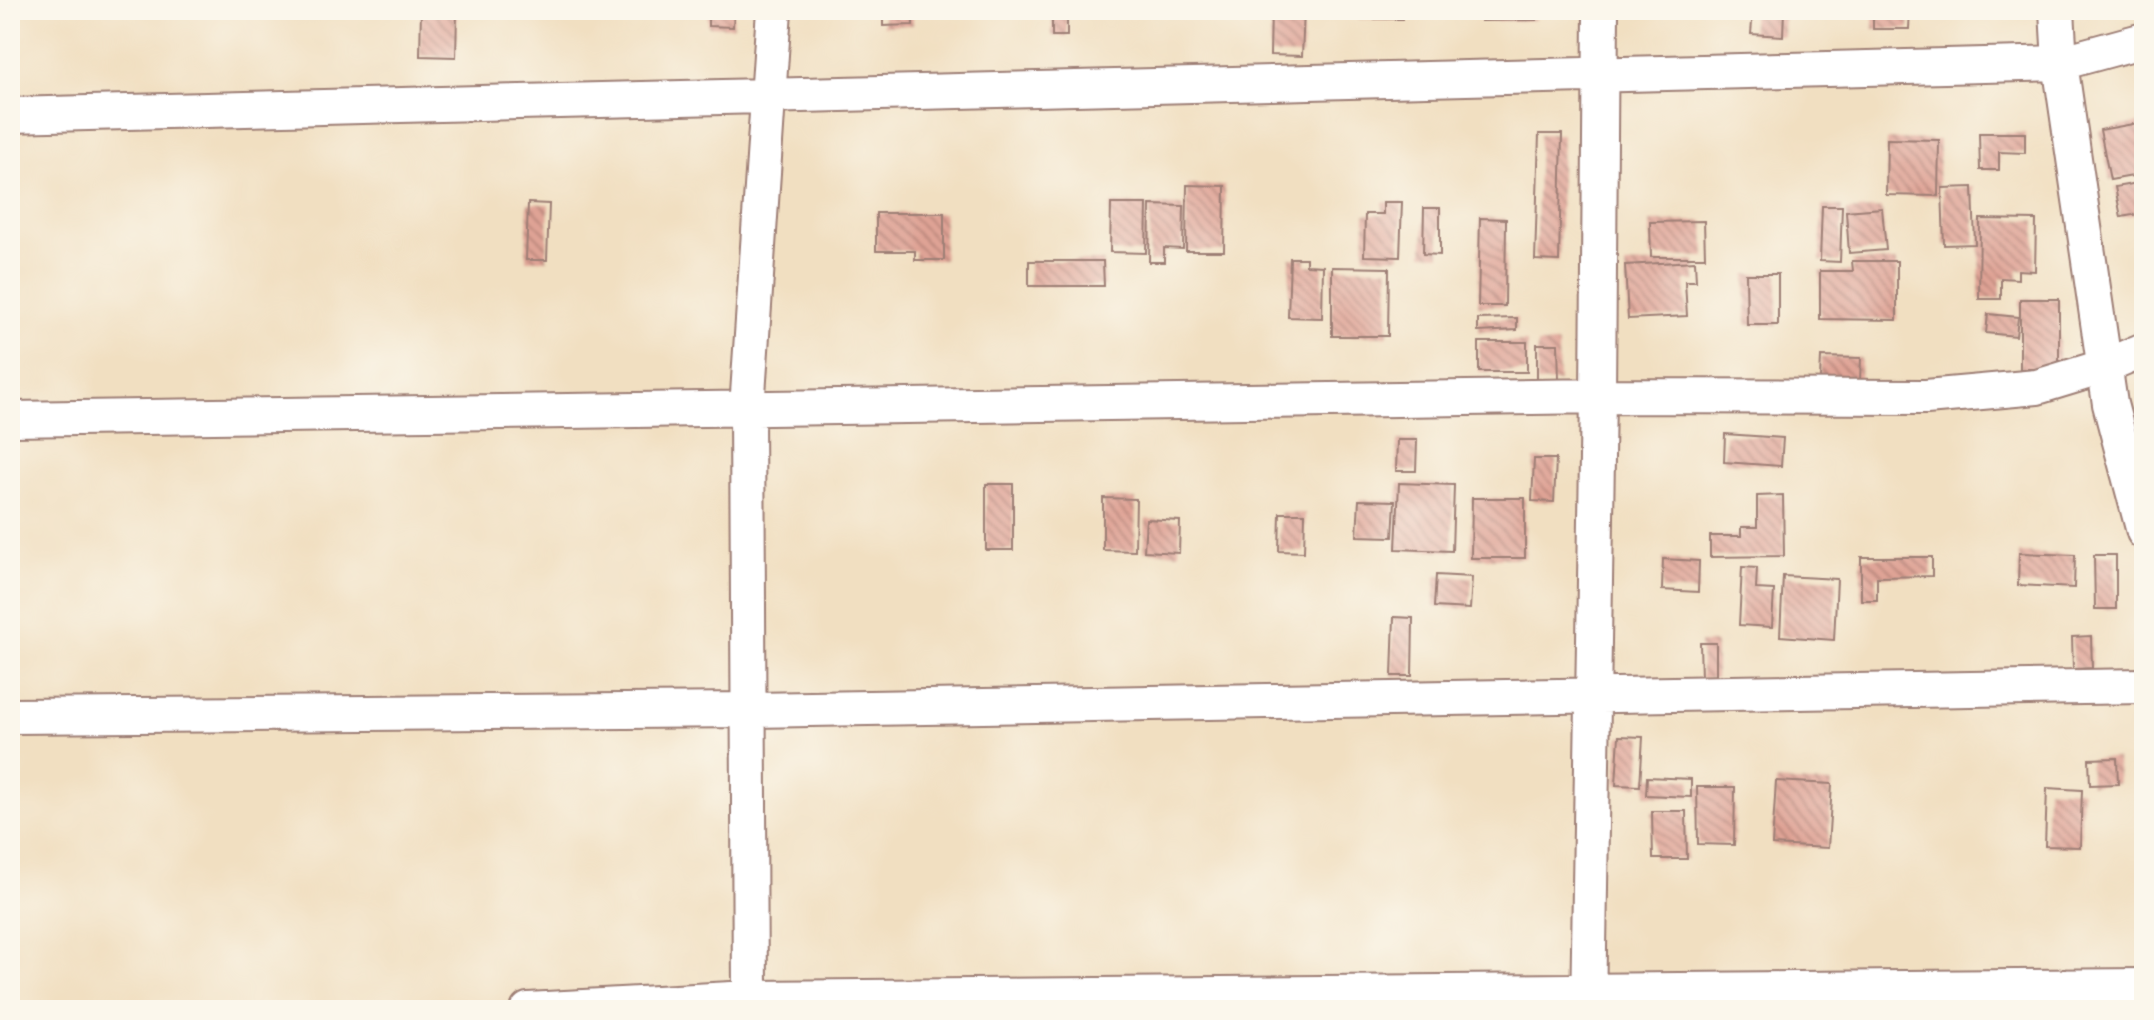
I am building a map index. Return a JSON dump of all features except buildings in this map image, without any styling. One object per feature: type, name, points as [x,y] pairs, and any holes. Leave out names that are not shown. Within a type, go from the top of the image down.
[{"type":"street","points":[[747,1004],[750,710],[747,409],[774,10]]},
{"type":"street","points":[[1588,1000],[1601,10]]},
{"type":"street","points":[[2057,10],[2060,63],[2110,404],[2144,532]]},
{"type":"street","points":[[10,115],[2060,63],[2144,40]]},
{"type":"street","points":[[10,419],[1598,396],[1926,397],[2037,387],[2106,366],[2144,350]]},
{"type":"street","points":[[10,716],[750,710],[2144,686]]},
{"type":"street","points":[[528,1010],[747,1004],[1588,1000],[2144,986]]}]
